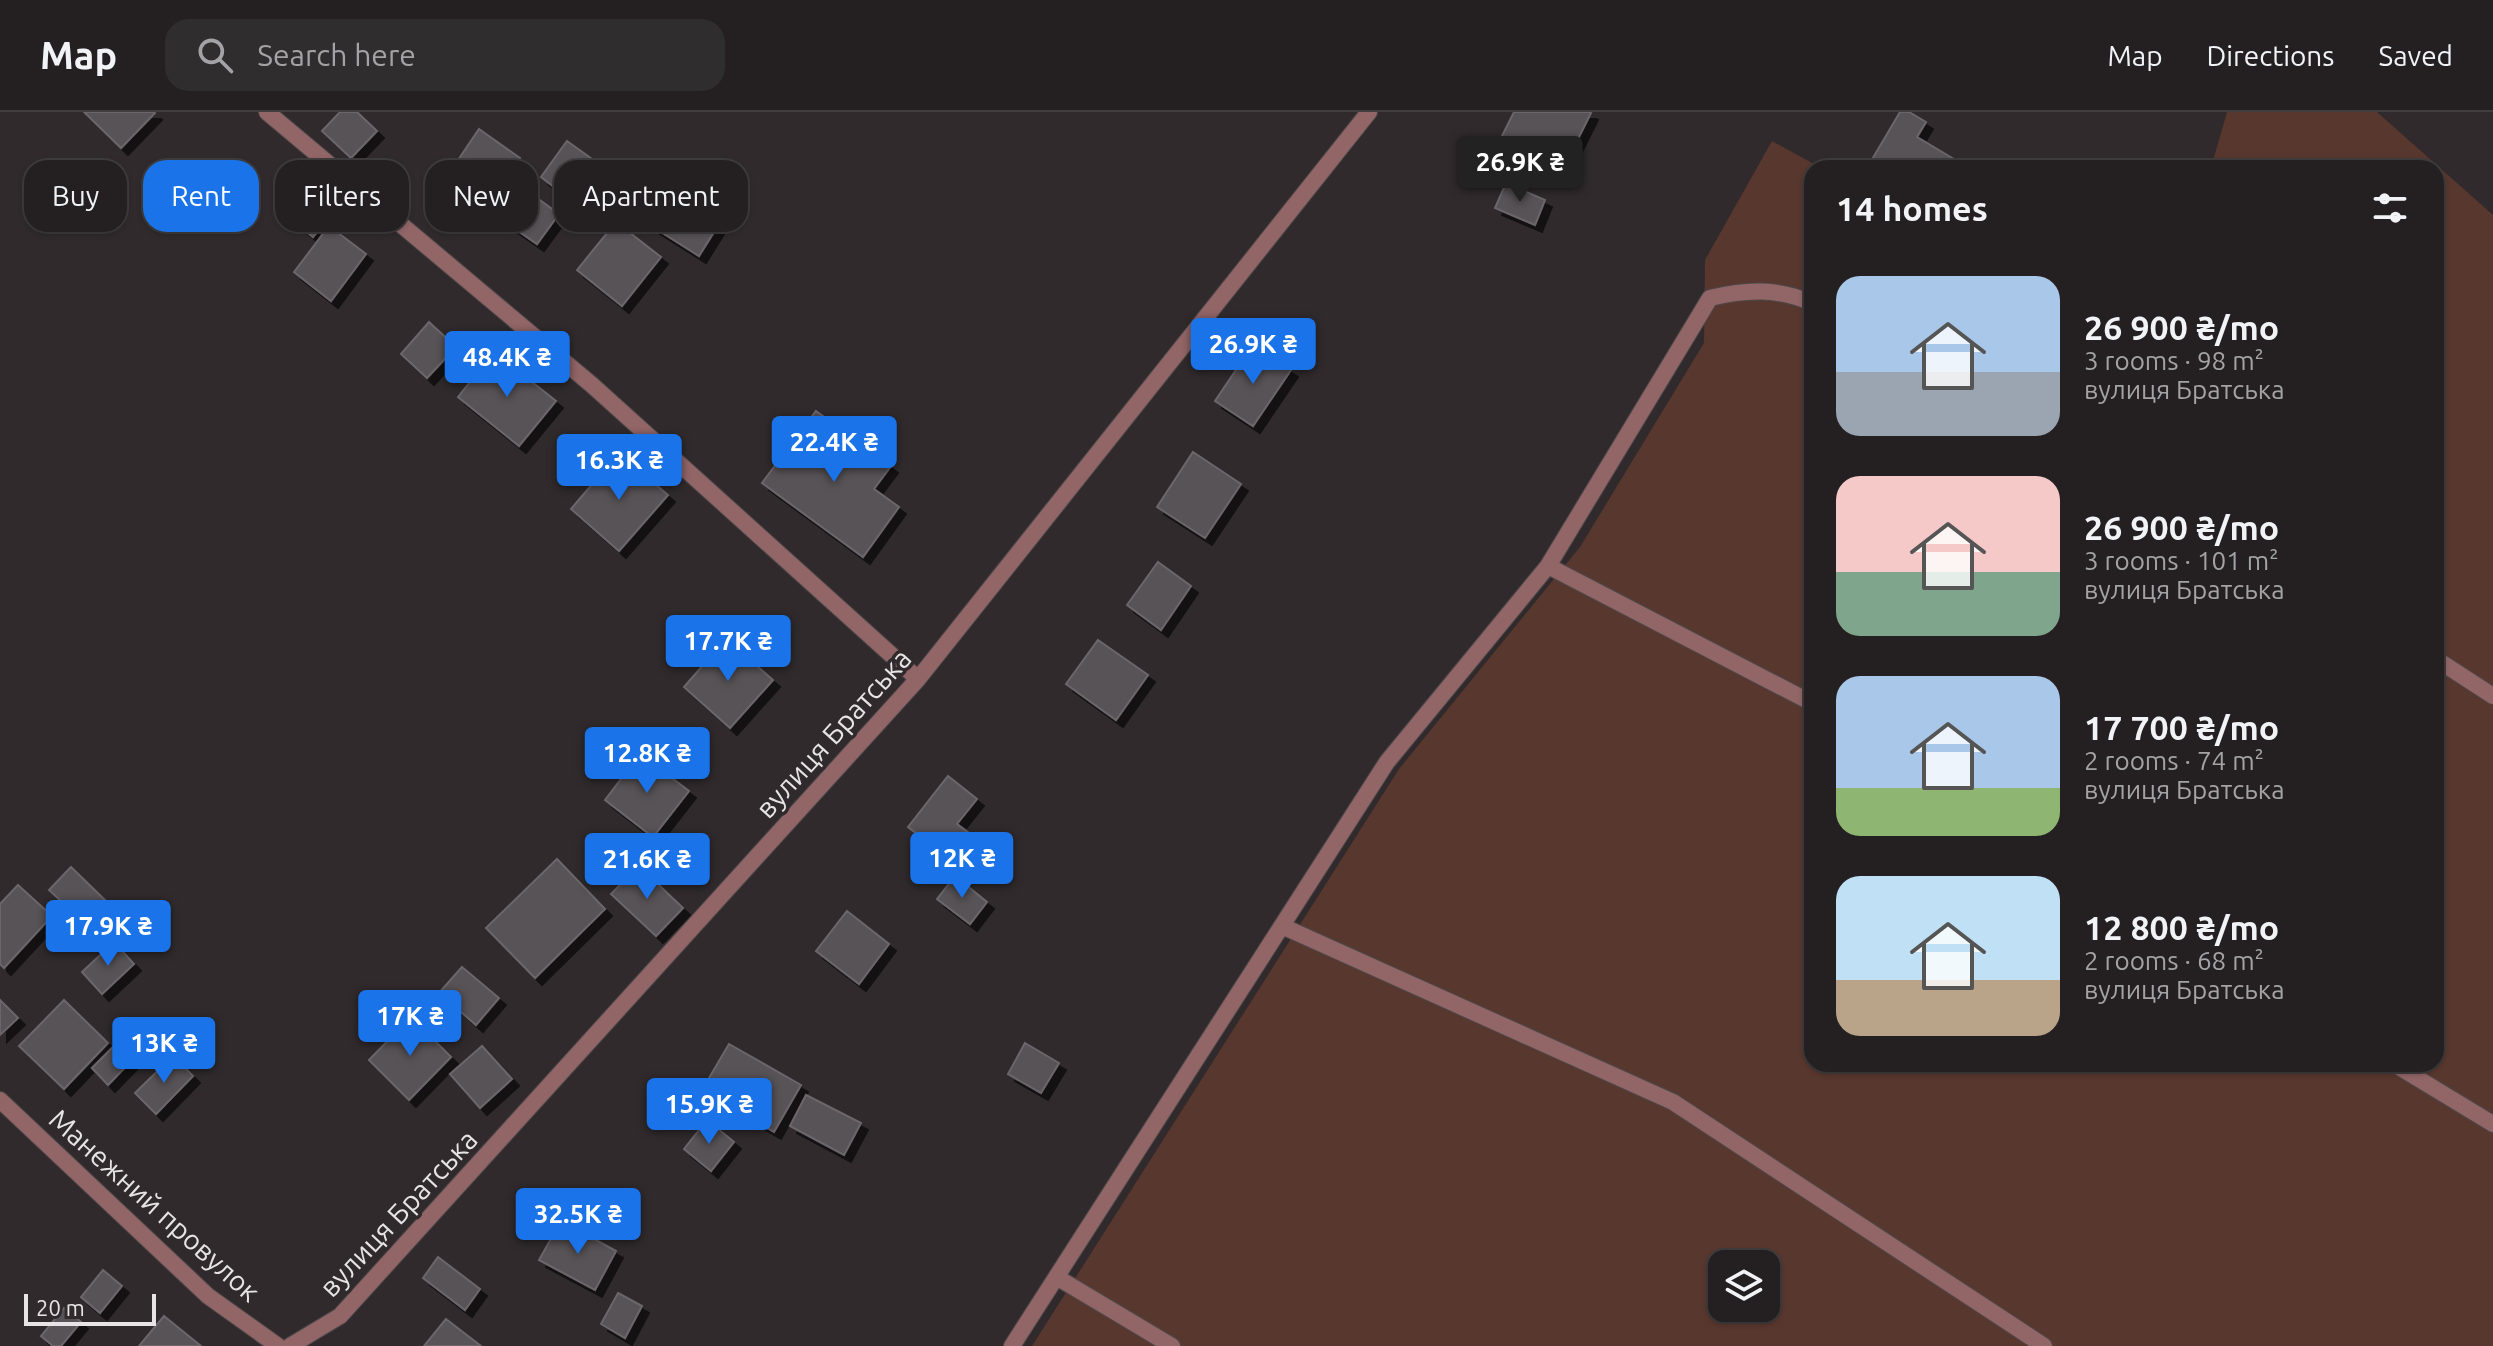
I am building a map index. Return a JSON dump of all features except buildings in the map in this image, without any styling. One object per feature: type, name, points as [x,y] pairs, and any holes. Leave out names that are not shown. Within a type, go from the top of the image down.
[{"type":"street","points":[[267,112],[592,385],[918,679]]},
{"type":"street","name":"вулиця Братська","points":[[290,1346],[340,1316],[918,679],[1369,112]]},
{"type":"street","points":[[1012,1346],[1284,927],[1387,762],[1548,566],[1710,298],[1743,290],[1791,294],[1804,300]]},
{"type":"street","points":[[1548,566],[1804,699]]},
{"type":"street","points":[[2444,664],[2493,696]]},
{"type":"street","points":[[1284,927],[1673,1102],[2044,1346]]},
{"type":"street","points":[[2407,1072],[2493,1124]]},
{"type":"street","name":"Манежний провулок","points":[[0,1100],[208,1296],[278,1346]]},
{"type":"street","points":[[1058,1278],[1172,1346]]},
{"type":"shaded area","points":[[2227,112],[2377,112],[2431,160],[2213,160]]},
{"type":"shaded area","points":[[1772,141],[1806,160],[1804,160],[1804,1072],[2444,1072],[2444,171],[2493,215],[2493,1346],[1032,1346],[1399,769],[1580,547],[1704,343],[1705,260]]}]
